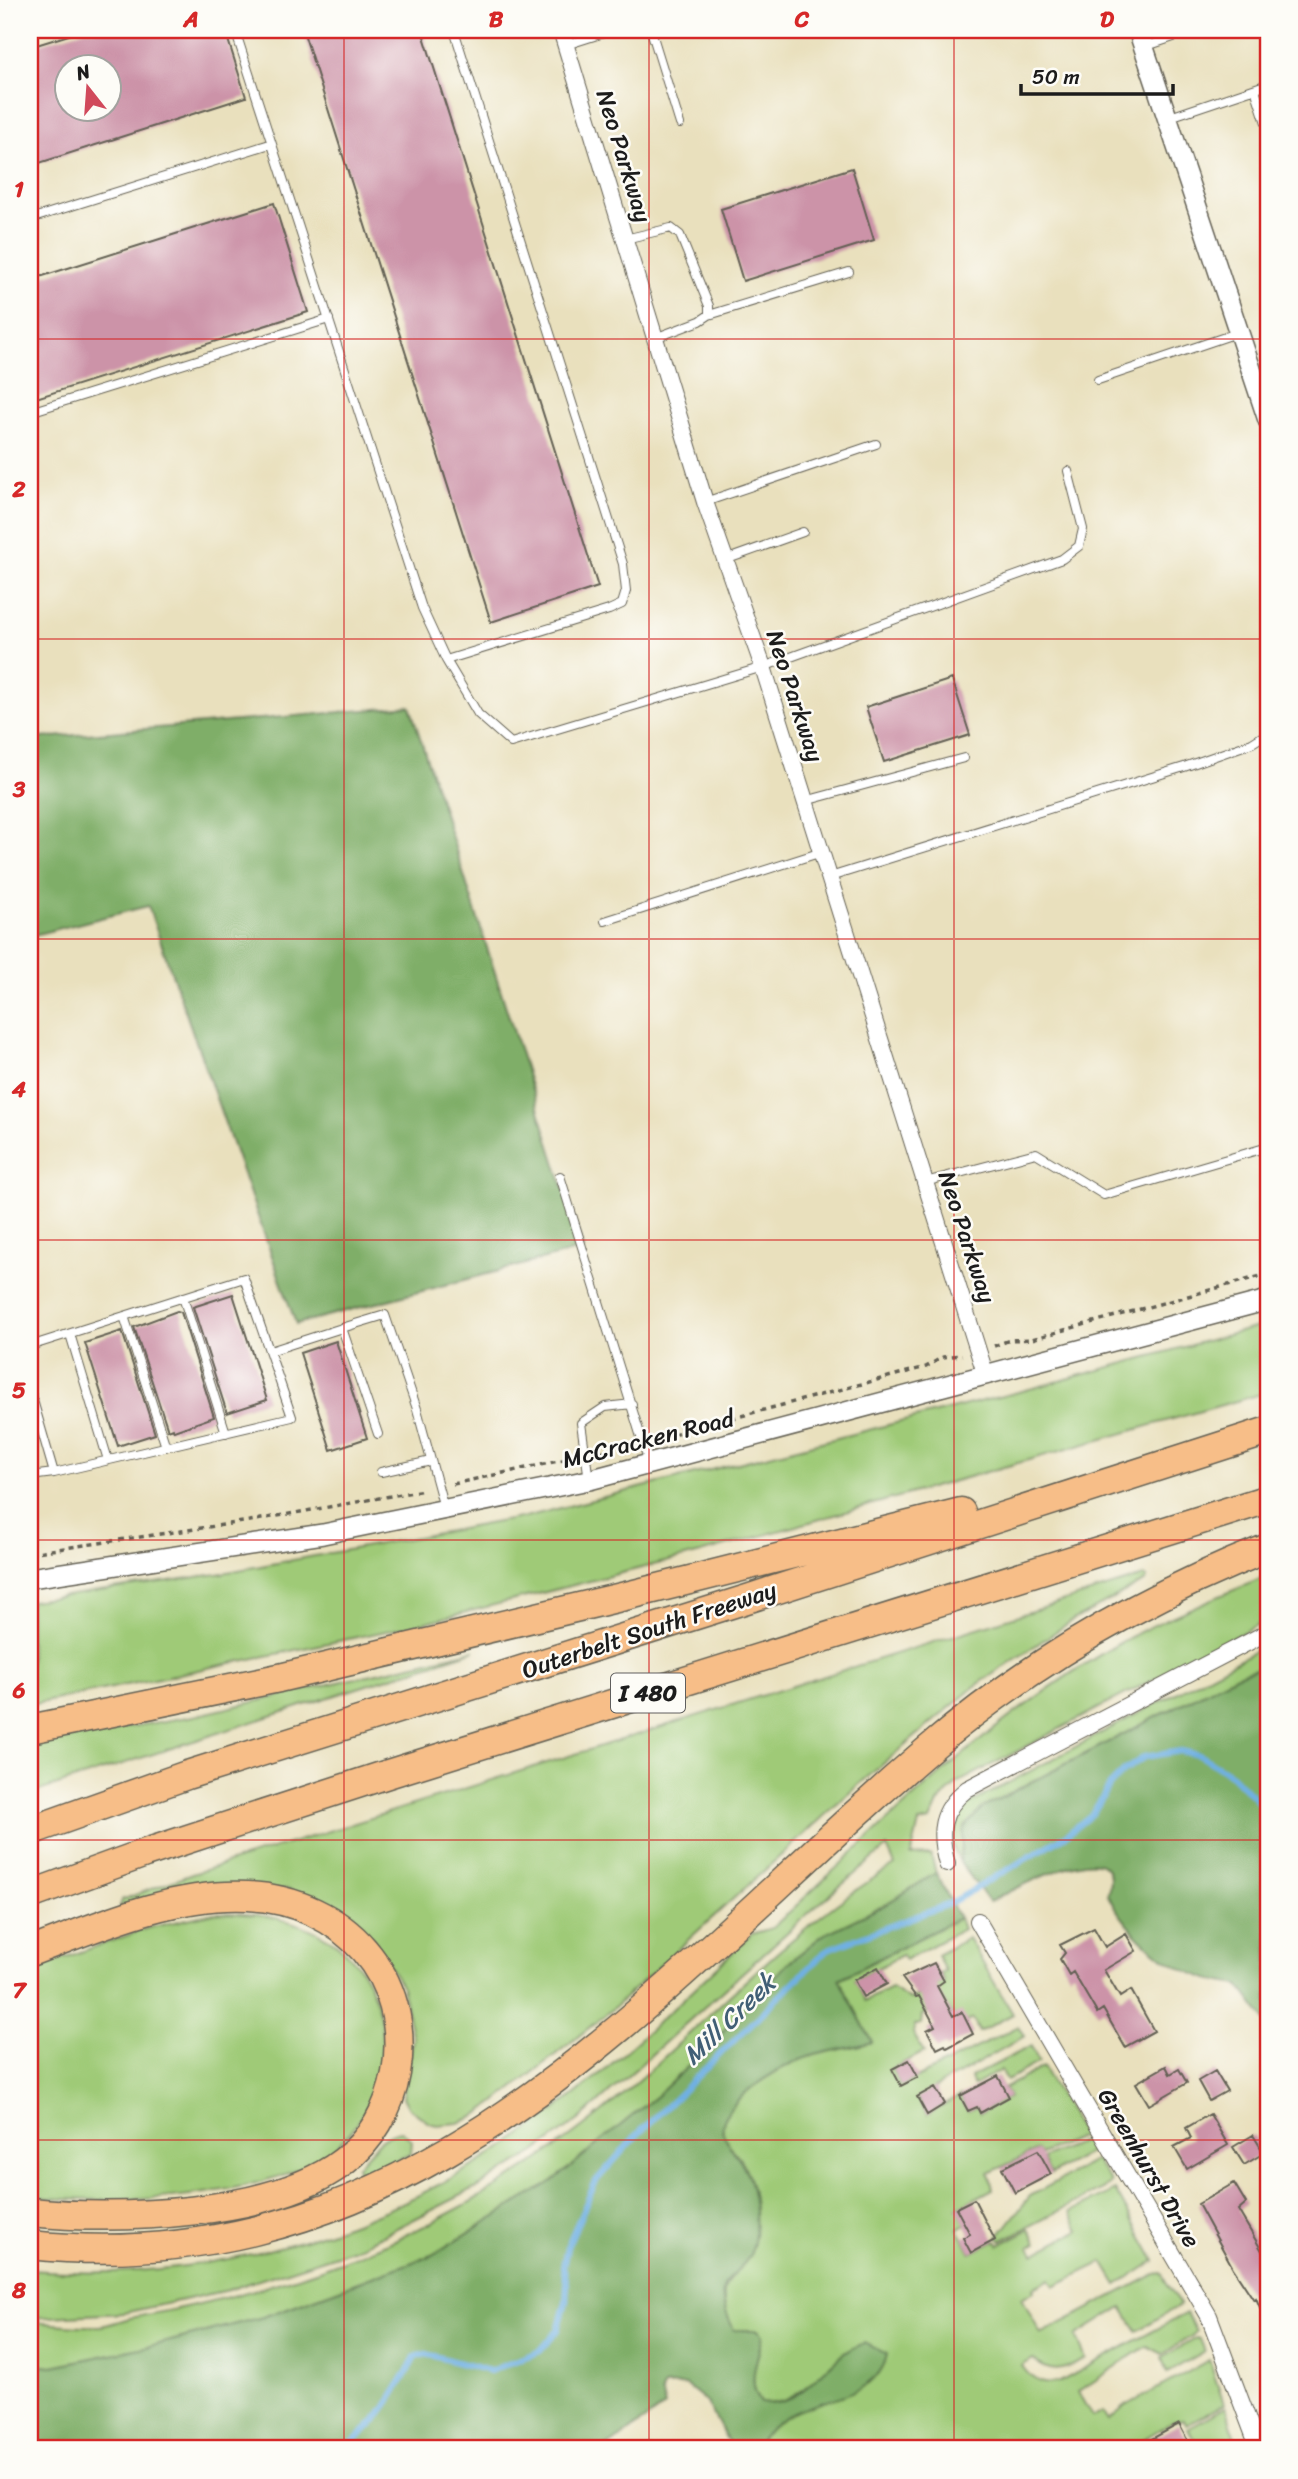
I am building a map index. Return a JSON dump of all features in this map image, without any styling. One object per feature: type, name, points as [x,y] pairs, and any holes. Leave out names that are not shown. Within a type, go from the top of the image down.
[{"type":"highway","name":"Outerbelt South Freeway","points":[[30,1830],[187,1775],[747,1600],[1268,1431]]},
{"type":"highway","points":[[30,1729],[279,1678],[621,1597],[1205,1451]]},
{"type":"highway","name":"I 480","points":[[30,1895],[145,1853],[391,1773],[1268,1499]]},
{"type":"highway","points":[[30,2245],[111,2249],[187,2242],[260,2230],[340,2204],[396,2181],[458,2148],[529,2101],[598,2046],[929,1748],[994,1698],[1060,1651],[1132,1609],[1201,1575],[1268,1548]]},
{"type":"highway","points":[[30,1952],[125,1917],[191,1900],[241,1896],[292,1903],[327,1917],[378,1966],[393,2003],[400,2041],[394,2084],[382,2115],[358,2148],[322,2174],[254,2198],[178,2212],[100,2217],[30,2213]]},
{"type":"street","name":"Neo Parkway","points":[[564,37],[705,502],[763,667],[986,1376]]},
{"type":"street","points":[[1141,38],[1268,419]]},
{"type":"street","name":"McCracken Road","points":[[30,1578],[245,1546],[444,1511],[589,1480],[1268,1300]]},
{"type":"street","points":[[947,1864],[940,1835],[942,1822],[947,1809],[967,1789],[1268,1632]]},
{"type":"street","name":"Greenhurst Drive","points":[[978,1921],[1204,2307],[1223,2348],[1259,2449]]},
{"type":"lane","points":[[235,30],[422,608],[446,660],[478,714],[511,743],[763,667],[1062,559],[1079,546],[1083,529],[1068,471]]},
{"type":"lane","points":[[446,660],[608,610],[622,604],[626,591],[623,564],[454,30]]},
{"type":"lane","points":[[564,37],[613,30]]},
{"type":"lane","points":[[651,30],[680,124]]},
{"type":"lane","points":[[1141,38],[1194,30]]},
{"type":"lane","points":[[1167,118],[1268,84]]},
{"type":"lane","points":[[1255,89],[1268,129]]},
{"type":"lane","points":[[30,219],[270,144]]},
{"type":"lane","points":[[625,239],[671,228],[680,235],[709,306],[709,314]]},
{"type":"lane","points":[[655,338],[700,321],[709,314],[849,272]]},
{"type":"lane","points":[[30,412],[329,319]]},
{"type":"lane","points":[[1098,380],[1240,332]]},
{"type":"lane","points":[[705,502],[876,444]]},
{"type":"lane","points":[[725,560],[803,532]]},
{"type":"lane","points":[[830,877],[1184,767],[1252,743],[1268,733]]},
{"type":"lane","points":[[805,801],[964,758]]},
{"type":"lane","points":[[605,921],[822,852]]},
{"type":"lane","points":[[925,1182],[1036,1153],[1104,1195],[1268,1147]]},
{"type":"lane","points":[[560,1176],[650,1465]]},
{"type":"lane","points":[[30,1346],[244,1278],[292,1418],[54,1473],[30,1476]]},
{"type":"lane","points":[[183,1297],[226,1433]]},
{"type":"lane","points":[[270,1351],[385,1315],[444,1511]]},
{"type":"lane","points":[[124,1316],[166,1447]]},
{"type":"lane","points":[[342,1328],[378,1434]]},
{"type":"lane","points":[[70,1334],[108,1460]]},
{"type":"lane","points":[[30,1390],[54,1473]]},
{"type":"lane","points":[[589,1480],[581,1423],[605,1407],[632,1404]]},
{"type":"lane","points":[[381,1472],[431,1461]]},
{"type":"path","points":[[1007,1342],[1032,1339],[1268,1275]]},
{"type":"path","points":[[30,1553],[250,1521],[438,1487],[643,1442],[926,1367],[943,1357],[947,1359]]},
{"type":"green space","points":[[410,706],[583,1249],[296,1324],[148,906],[30,936],[30,739]]},
{"type":"green space","points":[[1268,1324],[1268,1392],[701,1553],[415,1625],[30,1705],[30,1601],[217,1574],[525,1517],[1026,1390]]},
{"type":"green space","points":[[1144,1576],[1146,1581],[1073,1620],[974,1687],[857,1786],[610,2011],[501,2098],[474,2117],[458,2123],[429,2123],[408,2107],[403,2097],[413,2039],[402,1987],[373,1939],[336,1907],[286,1889],[119,1906],[121,1900],[192,1874]]},
{"type":"green space","points":[[1268,1576],[1268,1619],[957,1783],[938,1803],[930,1821],[919,1823],[911,1856],[931,1855],[936,1873],[881,1907],[823,1935],[787,1964],[660,2093],[553,2181],[432,2255],[263,2317],[155,2345],[53,2366],[30,2364],[30,2322],[104,2325],[271,2285],[336,2264],[398,2239],[458,2209],[516,2175],[573,2135],[628,2090],[823,1914],[895,1865],[887,1847],[813,1909],[580,2119],[535,2152],[474,2189],[355,2249],[228,2290],[124,2313],[30,2318],[30,2270],[98,2272],[166,2268],[233,2258],[299,2242],[426,2192],[485,2158],[542,2120],[597,2076],[752,1934],[772,1928],[945,1770],[1037,1697],[1136,1634]]},
{"type":"green space","points":[[1268,1644],[1268,1669],[1262,1667],[1237,1675],[1006,1795],[964,1828],[960,1862],[953,1846],[951,1831],[960,1811],[967,1805]]},
{"type":"green space","points":[[475,1650],[30,1794],[30,1744],[194,1716]]},
{"type":"green space","points":[[1262,1667],[1268,1669],[1268,2024],[1239,1985],[1197,1975],[1179,1967],[1146,1944],[1132,1930],[1107,1895],[1109,1874],[1101,1864],[1086,1863],[1065,1868],[989,1902],[960,1862],[964,1828],[982,1808],[1237,1675]]},
{"type":"green space","points":[[936,1873],[959,1918],[839,1979],[872,2042],[808,2057],[777,2071],[738,2100],[724,2122],[723,2133],[750,2182],[756,2224],[750,2255],[724,2285],[723,2295],[725,2310],[734,2330],[758,2330],[763,2335],[754,2369],[756,2395],[761,2403],[777,2403],[790,2398],[851,2348],[865,2343],[887,2354],[879,2373],[865,2385],[784,2418],[768,2430],[757,2449],[732,2449],[706,2401],[686,2385],[664,2386],[661,2391],[665,2406],[604,2449],[30,2449],[30,2364],[53,2366],[155,2345],[263,2317],[432,2255],[553,2181],[660,2093],[787,1964],[823,1935],[881,1907]]},
{"type":"green space","points":[[214,1913],[260,1915],[289,1921],[331,1940],[354,1961],[370,1987],[380,2015],[382,2046],[378,2076],[368,2104],[352,2130],[330,2151],[301,2167],[266,2180],[227,2189],[142,2199],[63,2199],[30,2196],[30,1970],[148,1928]]},
{"type":"green space","points":[[959,1918],[963,1929],[905,1960],[902,1955],[855,1980],[865,2001],[891,1988],[910,2000],[944,1981],[940,1973],[945,1971],[937,1955],[968,1938],[1013,2014],[979,2032],[973,2019],[967,2022],[953,2016],[945,2003],[922,2015],[921,2025],[915,2025],[913,2033],[924,2052],[892,2069],[901,2086],[1019,2026],[1025,2036],[917,2098],[927,2115],[960,2096],[968,2111],[977,2107],[980,2113],[1009,2097],[1004,2088],[1043,2067],[1083,2136],[1040,2154],[1037,2150],[989,2173],[993,2189],[957,2208],[966,2225],[958,2229],[971,2253],[995,2240],[999,2245],[1029,2229],[1037,2243],[1030,2247],[1034,2254],[1079,2230],[1070,2212],[1115,2190],[1155,2261],[1117,2285],[1103,2262],[1054,2286],[1050,2279],[1033,2288],[1034,2291],[1022,2298],[1041,2334],[1155,2274],[1161,2273],[1180,2305],[1137,2331],[1122,2307],[1076,2336],[1086,2359],[1059,2370],[1046,2368],[1033,2359],[1022,2366],[1038,2381],[1048,2384],[1060,2382],[1186,2313],[1196,2331],[1193,2335],[1163,2354],[1147,2346],[1078,2392],[1092,2417],[1103,2411],[1109,2420],[1126,2406],[1209,2360],[1224,2404],[1187,2424],[1183,2419],[1173,2421],[1139,2442],[1143,2449],[757,2449],[765,2434],[789,2414],[868,2384],[833,2363],[791,2397],[772,2403],[761,2403],[753,2377],[758,2330],[734,2331],[724,2297],[726,2286],[750,2247],[755,2213],[749,2176],[724,2136],[724,2122],[738,2100],[777,2071],[808,2057],[872,2042],[839,1979]]},
{"type":"green space","points":[[1031,2046],[1039,2062],[1007,2080],[1001,2070],[973,2086],[971,2077]]},
{"type":"green space","points":[[402,2131],[412,2141],[411,2154],[363,2174],[359,2172],[357,2166],[377,2144],[389,2135]]},
{"type":"green space","points":[[1085,2140],[1091,2152],[1051,2174],[1042,2158]]},
{"type":"green space","points":[[1096,2160],[1111,2183],[1108,2186],[1001,2241],[998,2237],[1030,2196]]},
{"type":"green space","points":[[1196,2338],[1200,2339],[1205,2351],[1167,2373],[1162,2358]]},
{"type":"green space","points":[[1225,2407],[1236,2438],[1210,2449],[1201,2449],[1188,2428]]},
{"type":"building","points":[[85,30],[225,30],[246,97],[30,166],[30,47]]},
{"type":"building","points":[[303,30],[422,30],[598,587],[491,622]]},
{"type":"building","points":[[852,168],[874,240],[743,281],[721,209]]},
{"type":"building","points":[[274,203],[308,312],[30,400],[30,280]]},
{"type":"building","points":[[952,679],[970,735],[884,762],[866,707]]},
{"type":"building","points":[[233,1294],[267,1400],[227,1413],[193,1307]]},
{"type":"building","points":[[177,1311],[181,1312],[214,1417],[174,1431],[173,1428],[168,1430],[134,1327]]},
{"type":"building","points":[[122,1331],[155,1434],[118,1446],[85,1343]]},
{"type":"building","points":[[336,1341],[367,1438],[331,1450],[300,1353]]},
{"type":"building","points":[[1094,1928],[1105,1947],[1126,1934],[1136,1951],[1104,1970],[1120,1997],[1131,1990],[1154,2031],[1125,2047],[1103,2009],[1097,2013],[1073,1972],[1069,1975],[1060,1959],[1065,1953],[1060,1945]]},
{"type":"building","points":[[934,1963],[944,1981],[937,1986],[953,2016],[962,2012],[973,2034],[947,2048],[945,2045],[937,2049],[927,2030],[935,2026],[919,1996],[916,1997],[902,1978]]},
{"type":"building","points":[[878,1967],[887,1984],[863,1997],[854,1980]]},
{"type":"building","points":[[909,2060],[918,2077],[901,2086],[892,2069]]},
{"type":"building","points":[[1166,2066],[1170,2074],[1179,2069],[1187,2083],[1149,2105],[1136,2083]]},
{"type":"building","points":[[1215,2071],[1227,2091],[1209,2101],[1198,2081]]},
{"type":"building","points":[[998,2076],[1009,2097],[980,2113],[977,2107],[968,2111],[960,2096]]},
{"type":"building","points":[[935,2087],[945,2104],[927,2115],[917,2097]]},
{"type":"building","points":[[1210,2114],[1228,2145],[1187,2169],[1174,2147],[1191,2138],[1186,2128]]},
{"type":"building","points":[[1253,2135],[1264,2153],[1244,2165],[1233,2147]]},
{"type":"building","points":[[1038,2150],[1051,2174],[1015,2193],[1002,2168]]},
{"type":"building","points":[[1234,2183],[1246,2203],[1238,2210],[1268,2261],[1268,2326],[1256,2298],[1254,2300],[1233,2268],[1198,2204]]},
{"type":"building","points":[[974,2199],[995,2240],[971,2253],[963,2238],[970,2234],[956,2208]]},
{"type":"building","points":[[1179,2424],[1192,2449],[1133,2449]]},
{"type":"waterway","name":"Mill Creek","points":[[342,2449],[375,2420],[393,2396],[415,2357],[426,2354],[490,2371],[540,2351],[558,2330],[566,2302],[567,2284],[563,2267],[567,2247],[596,2181],[634,2138],[828,1949],[949,1904],[1065,1836],[1092,1814],[1110,1785],[1144,1757],[1181,1751],[1199,1755],[1232,1775],[1268,1812]]}]
